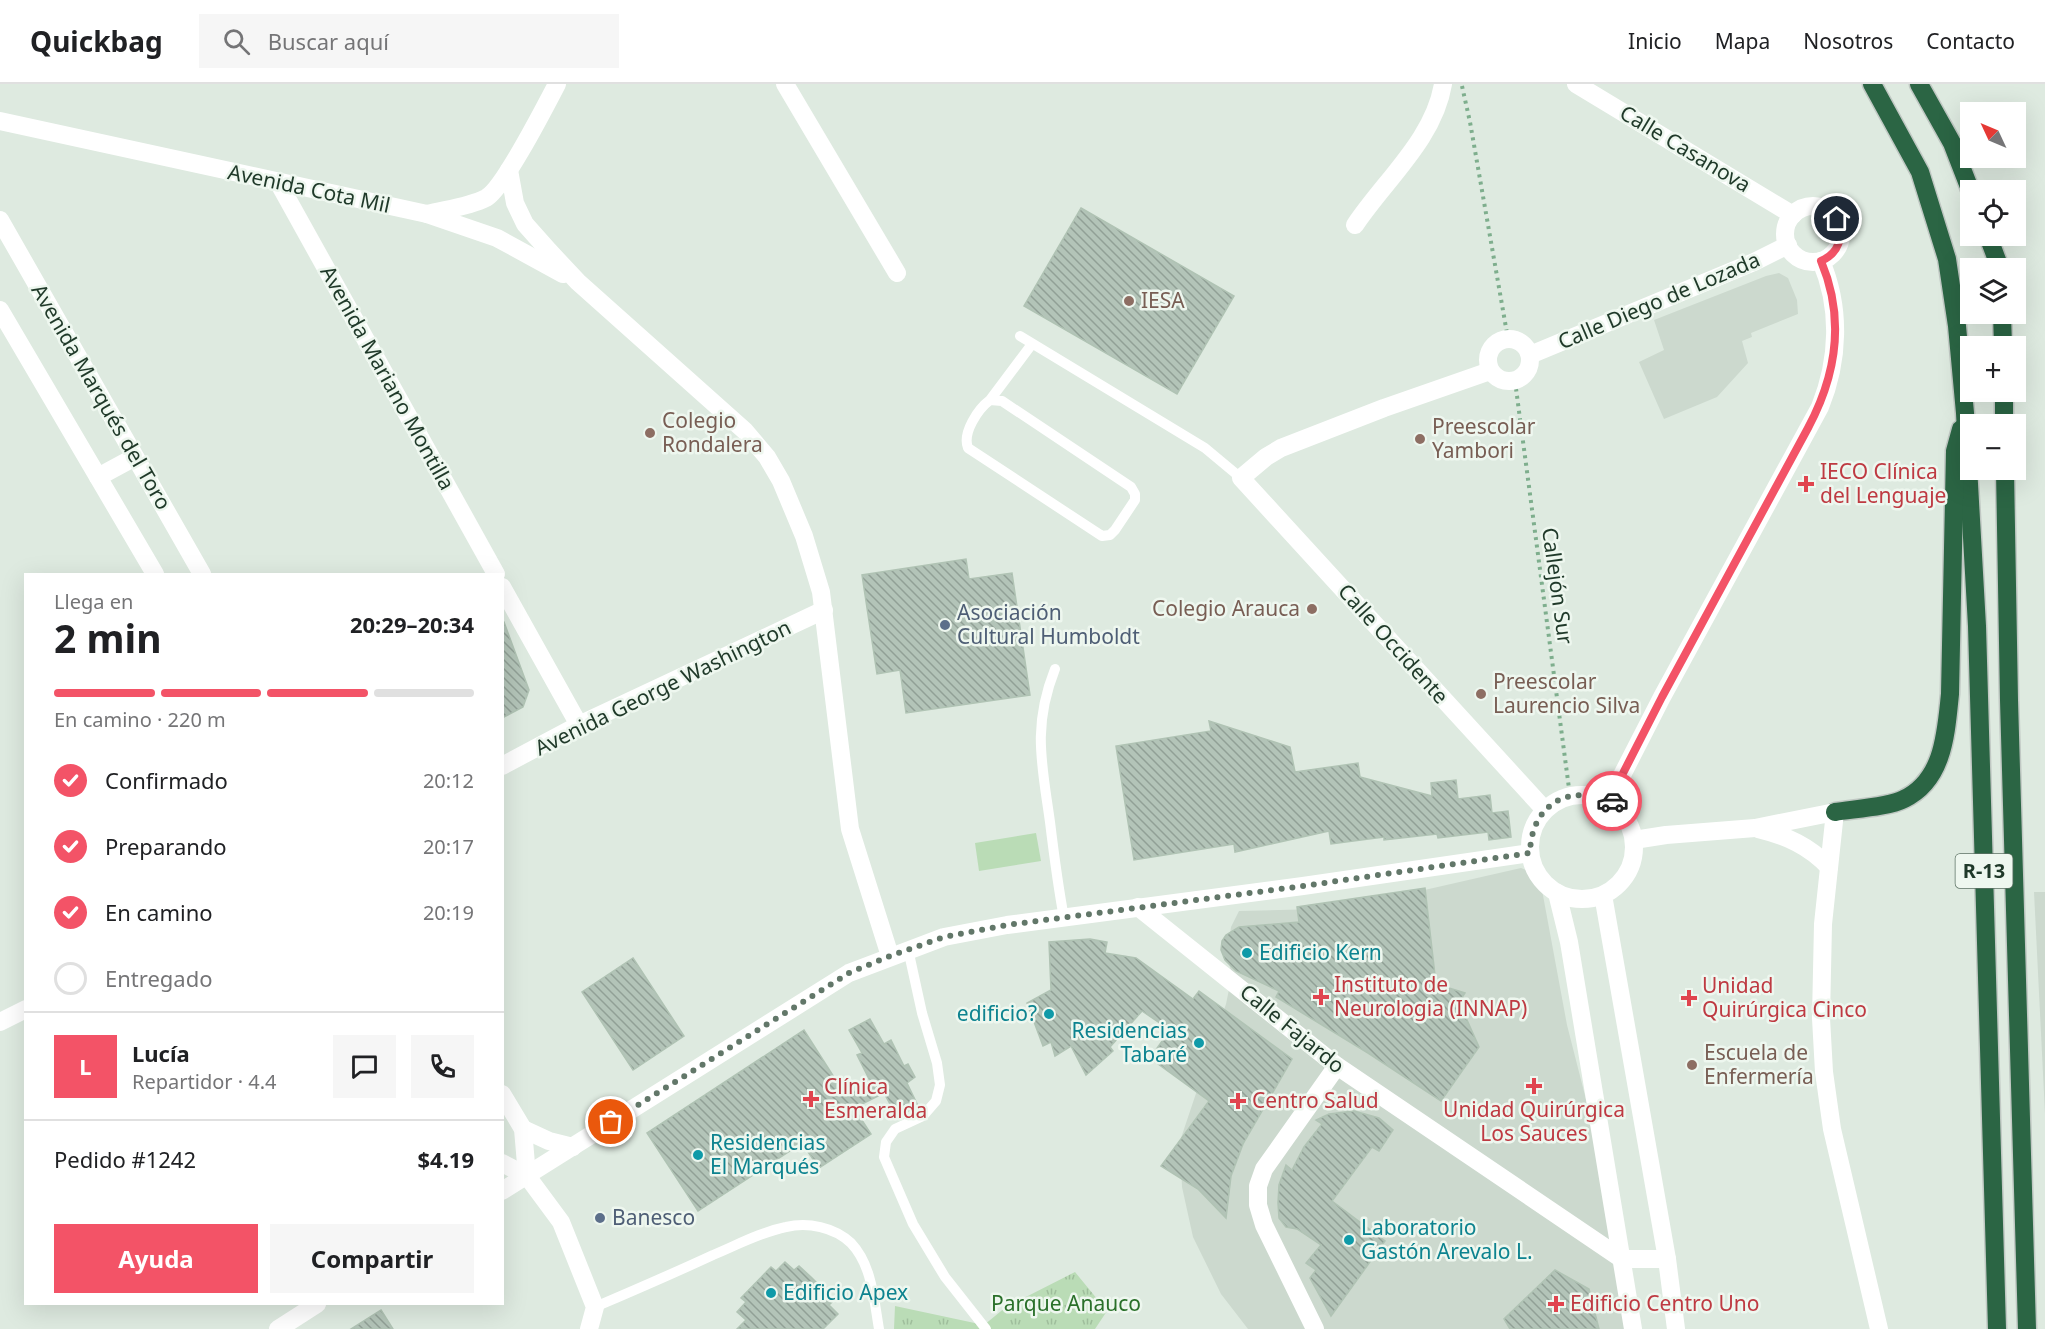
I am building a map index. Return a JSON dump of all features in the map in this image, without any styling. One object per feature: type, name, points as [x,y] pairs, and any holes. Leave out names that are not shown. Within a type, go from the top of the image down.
[{"type":"highway","name":"R-13","points":[[1872,84],[1920,172],[1947,259],[1958,326],[1977,626],[1997,1329]]},
{"type":"highway","points":[[1919,84],[1952,143],[1966,180]]},
{"type":"highway","points":[[1835,812],[1902,800],[1920,789],[1934,771],[1942,751],[1950,694],[1955,451],[1965,413]]},
{"type":"highway","name":"R-13","points":[[2005,480],[2028,1329]]},
{"type":"street","name":"Avenida Cota Mil","points":[[0,121],[427,214],[488,197],[509,170],[557,84]]},
{"type":"street","points":[[785,84],[897,273]]},
{"type":"street","points":[[1355,225],[1416,144],[1434,114],[1443,84]]},
{"type":"street","name":"Calle Casanova","points":[[1576,84],[1793,215]]},
{"type":"street","points":[[509,170],[515,203],[525,224],[578,282],[745,431],[767,457],[781,481],[804,536],[821,592],[850,829],[899,952]]},
{"type":"street","name":"Avenida Mariano Montilla","points":[[278,182],[495,573]]},
{"type":"street","points":[[1817,207],[1825,208],[1837,219],[1840,227],[1839,244],[1829,257],[1821,261],[1804,260],[1794,255],[1788,245],[1786,232],[1793,215],[1800,210],[1817,207]]},
{"type":"street","points":[[427,214],[497,238],[578,282]]},
{"type":"street","name":"Avenida Marqués del Toro","points":[[0,219],[201,573]]},
{"type":"street","name":"Calle Diego de Lozada","points":[[1530,355],[1723,275],[1788,245]]},
{"type":"street","points":[[1611,802],[1618,783],[1808,428],[1826,390],[1836,335],[1832,298],[1827,274],[1821,261]]},
{"type":"street","name":"Avenida Marqués del Toro","points":[[0,310],[154,573]]},
{"type":"street","points":[[1508,339],[1522,343],[1530,355],[1528,371],[1515,381],[1503,381],[1490,370],[1488,359],[1492,347],[1502,340],[1508,339]]},
{"type":"street","points":[[1241,478],[1281,448],[1490,370]]},
{"type":"street","points":[[98,477],[135,457]]},
{"type":"street","name":"Calle Occidente","points":[[1241,478],[1545,810]]},
{"type":"street","points":[[504,591],[579,725]]},
{"type":"street","name":"Avenida George Washington","points":[[504,765],[579,725],[824,610]]},
{"type":"street","points":[[1584,794],[1598,796],[1611,802],[1623,813],[1631,825],[1635,840],[1635,853],[1624,879],[1603,895],[1580,899],[1557,893],[1539,877],[1533,865],[1530,853],[1531,838],[1536,822],[1556,801],[1570,796],[1584,794]]},
{"type":"street","points":[[1635,840],[1666,835],[1755,828],[1835,812],[1823,924],[1821,1018],[1824,1072],[1832,1129],[1879,1329]]},
{"type":"street","points":[[1755,828],[1796,840],[1817,854],[1829,867]]},
{"type":"street","points":[[504,1190],[849,973],[899,952],[954,935],[1007,925],[1530,853]]},
{"type":"street","points":[[1557,893],[1569,942],[1633,1329]]},
{"type":"street","points":[[1603,895],[1667,1259],[1676,1329]]},
{"type":"street","name":"Calle Fajardo","points":[[1138,907],[1337,1066],[1622,1259]]},
{"type":"street","points":[[0,1022],[24,1010]]},
{"type":"street","points":[[1315,1329],[1264,1226],[1258,1205],[1258,1185],[1264,1169],[1337,1066]]},
{"type":"street","points":[[504,1097],[523,1129],[527,1176]]},
{"type":"street","points":[[523,1129],[549,1141],[573,1147]]},
{"type":"street","points":[[504,1164],[527,1176],[561,1222],[595,1307],[589,1329]]},
{"type":"street","points":[[1622,1259],[1667,1259]]},
{"type":"street","points":[[278,1329],[315,1305]]},
{"type":"lane","points":[[1020,336],[1205,448],[1241,478]]},
{"type":"lane","points":[[990,400],[1002,401],[1131,487],[1135,500],[1115,530],[1102,536],[968,448],[966,444],[970,428],[983,406],[1032,344]]},
{"type":"lane","points":[[1055,669],[1046,690],[1039,749],[1064,918]]},
{"type":"lane","points":[[899,952],[922,1013],[937,1063],[940,1085],[936,1101],[923,1116],[895,1129],[886,1143],[884,1157],[919,1233],[945,1277],[986,1329]]},
{"type":"lane","points":[[595,1307],[746,1241],[787,1227],[813,1225],[834,1231],[850,1242],[863,1260],[879,1329]]},
{"type":"path","points":[[1462,84],[1508,339]]},
{"type":"path","name":"Callejón Sur","points":[[1515,381],[1570,796]]},
{"type":"shaded area","points":[[1779,273],[1788,278],[1797,300],[1798,314],[1751,333],[1752,337],[1742,341],[1748,363],[1717,397],[1664,419],[1639,362],[1664,350],[1654,320]]},
{"type":"shaded area","points":[[1521,868],[1537,878],[1542,890],[1567,1025],[1593,1127],[1631,1329],[1248,1329],[1221,1294],[1193,1237],[1182,1187],[1180,1141],[1226,1004],[1232,975],[1227,956],[1231,927],[1239,911],[1318,909],[1407,894]]},
{"type":"shaded area","points":[[2034,892],[2045,892],[2045,1114]]},
{"type":"green space","points":[[1036,833],[1041,861],[979,871],[975,843]]},
{"type":"green space","name":"Parque Anauco","points":[[1075,1272],[1107,1311],[1095,1329],[894,1329],[895,1306],[984,1325],[1006,1307]]},
{"type":"building","name":"IESA","points":[[1081,208],[1234,296],[1177,394],[1024,306]]},
{"type":"building","name":"Asociación Cultural Humboldt","points":[[966,559],[969,579],[1012,573],[1030,695],[906,713],[900,670],[877,674],[862,575]]},
{"type":"building","points":[[504,622],[529,690],[523,707],[504,717]]},
{"type":"building","points":[[1209,721],[1290,747],[1295,772],[1358,763],[1360,777],[1432,796],[1431,783],[1456,780],[1458,799],[1490,795],[1492,813],[1508,811],[1511,837],[1489,840],[1488,832],[1438,838],[1437,834],[1384,840],[1384,837],[1331,844],[1329,831],[1235,852],[1234,844],[1134,860],[1116,746],[1211,731]]},
{"type":"building","points":[[1425,888],[1436,984],[1465,993],[1459,1002],[1479,1047],[1441,1101],[1276,997],[1279,991],[1236,971],[1225,960],[1221,950],[1222,941],[1226,935],[1239,927],[1299,922],[1297,907]]},
{"type":"building","points":[[1090,939],[1107,942],[1105,953],[1136,958],[1193,999],[1199,991],[1292,1059],[1243,1144],[1231,1176],[1226,1218],[1198,1189],[1161,1166],[1209,1101],[1150,1058],[1170,1030],[1142,1011],[1110,1047],[1113,1051],[1086,1075],[1071,1046],[1055,1056],[1051,1042],[1043,1046],[1027,1003],[1051,990],[1049,942]]},
{"type":"building","points":[[633,958],[684,1036],[633,1070],[582,992]]},
{"type":"building","points":[[870,1019],[884,1044],[891,1040],[904,1066],[908,1064],[915,1077],[907,1083],[918,1106],[897,1117],[884,1093],[854,1108],[871,1134],[819,1168],[802,1143],[698,1211],[647,1133],[804,1030],[846,1096],[871,1083],[857,1055],[862,1053],[849,1030]]},
{"type":"building","points":[[1354,1111],[1379,1118],[1393,1130],[1379,1151],[1372,1147],[1332,1201],[1385,1241],[1331,1316],[1310,1278],[1316,1270],[1306,1263],[1321,1245],[1297,1229],[1286,1227],[1279,1218],[1279,1185],[1286,1165],[1292,1170],[1304,1147],[1322,1124],[1316,1120],[1329,1114]]},
{"type":"building","name":"Edificio Apex","points":[[785,1262],[794,1270],[799,1266],[811,1277],[834,1300],[829,1305],[838,1314],[823,1329],[737,1329],[746,1320],[737,1312],[746,1302],[741,1298],[771,1267],[776,1271]]},
{"type":"building","name":"Edificio Centro Uno","points":[[1555,1270],[1589,1289],[1599,1329],[1510,1329],[1504,1319]]},
{"type":"building","points":[[381,1310],[393,1329],[351,1329]]},
{"type":"way so far","points":[[611,1122],[849,973],[944,937],[1007,925],[1530,853],[1531,838],[1536,822],[1556,801],[1584,794],[1612,801]]},
{"type":"place","name":"IESA","points":[[1129,301]]},
{"type":"place","name":"Colegio Rondalera","points":[[650,433]]},
{"type":"place","name":"Preescolar Yambori","points":[[1420,439]]},
{"type":"place","name":"IECO Clínica del Lenguaje","points":[[1806,484]]},
{"type":"place","name":"Colegio Arauca","points":[[1312,609]]},
{"type":"place","name":"Asociación Cultural Humboldt","points":[[945,625]]},
{"type":"place","name":"Preescolar Laurencio Silva","points":[[1481,694]]},
{"type":"place","name":"Edificio Kern","points":[[1247,953]]},
{"type":"place","name":"Instituto de Neurologia (INNAP)","points":[[1321,997]]},
{"type":"place","name":"Unidad Quirúrgica Cinco","points":[[1689,998]]},
{"type":"place","name":"edificio?","points":[[1049,1014]]},
{"type":"place","name":"Residencias Tabaré","points":[[1199,1043]]},
{"type":"place","name":"Escuela de Enfermería","points":[[1692,1065]]},
{"type":"place","name":"Unidad Quirúrgica Los Sauces","points":[[1534,1086]]},
{"type":"place","name":"Clínica Esmeralda","points":[[811,1099]]},
{"type":"place","name":"Centro Salud","points":[[1238,1101]]},
{"type":"place","name":"Residencias El Marqués","points":[[698,1155]]},
{"type":"place","name":"Banesco","points":[[600,1218]]},
{"type":"place","name":"Laboratorio Gastón Arevalo L.","points":[[1349,1240]]},
{"type":"place","name":"Edificio Apex","points":[[771,1293]]},
{"type":"place","name":"Edificio Centro Uno","points":[[1556,1304]]},
{"type":"route","points":[[1612,801],[1618,783],[1662,697],[1820,407],[1836,345],[1832,298],[1827,274],[1821,261],[1829,257],[1839,244],[1841,236],[1837,219]]}]
